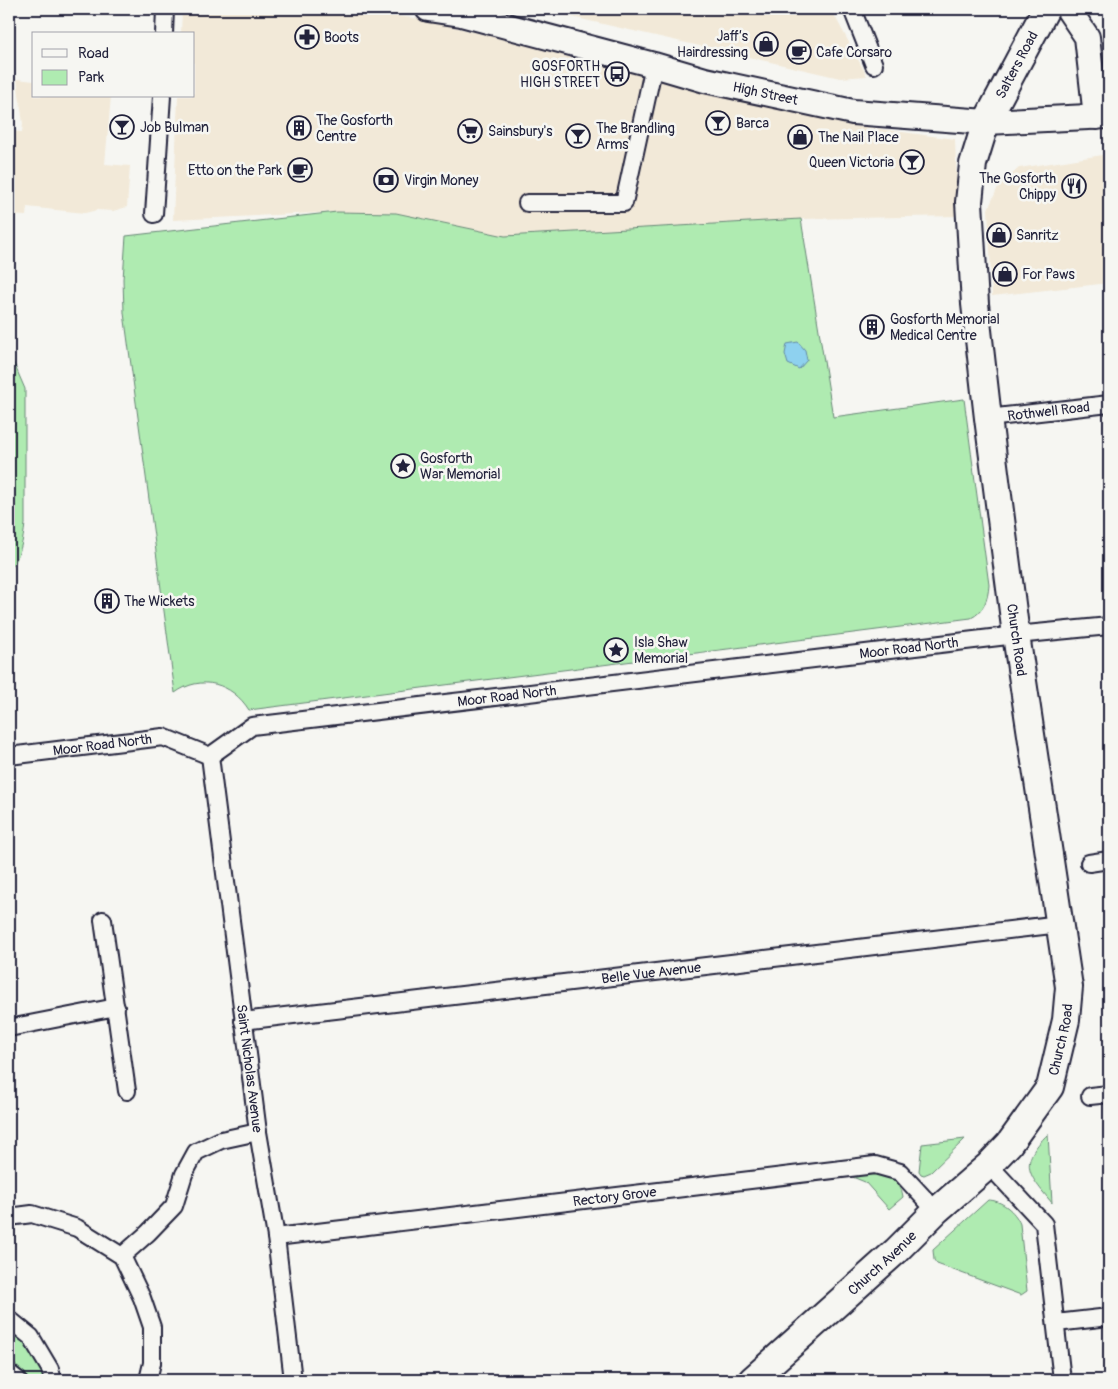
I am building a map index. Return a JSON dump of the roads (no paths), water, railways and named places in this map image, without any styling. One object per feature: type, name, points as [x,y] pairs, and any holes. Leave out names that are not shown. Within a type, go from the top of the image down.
[{"type":"main road","name":"High Street","points":[[428,9],[461,11],[705,80],[853,112],[986,122],[1103,117]]},
{"type":"main road","name":"Salters Road","points":[[986,122],[1046,9]]},
{"type":"main road","points":[[1068,9],[1087,37],[1103,117]]},
{"type":"main road","name":"Church Road","points":[[986,122],[974,164],[969,202],[974,304],[1016,634],[1069,987],[1066,1020],[1050,1087],[1009,1144]]},
{"type":"main road","name":"Church Avenue","points":[[752,1380],[896,1251],[936,1211],[1009,1144]]},
{"type":"street","points":[[164,9],[164,32]]},
{"type":"street","points":[[852,9],[874,65]]},
{"type":"street","points":[[527,203],[624,203],[654,65]]},
{"type":"street","points":[[154,214],[162,98]]},
{"type":"street","name":"Rothwell Road","points":[[988,418],[1109,404]]},
{"type":"street","name":"Moor Road North","points":[[9,756],[163,737],[210,756],[252,726],[1016,634],[1109,626]]},
{"type":"street","name":"Saint Nicholas Avenue","points":[[210,756],[243,1021],[258,1132],[276,1237],[293,1380]]},
{"type":"street","points":[[1089,863],[1109,860]]},
{"type":"street","points":[[104,920],[128,1091]]},
{"type":"street","name":"Belle Vue Avenue","points":[[243,1021],[1060,924]]},
{"type":"street","points":[[9,1028],[116,1007]]},
{"type":"street","points":[[1090,1096],[1109,1094]]},
{"type":"street","points":[[122,1256],[174,1206],[184,1174],[196,1152],[221,1140],[258,1132]]},
{"type":"street","name":"Rectory Grove","points":[[276,1237],[875,1165],[900,1172],[936,1211]]},
{"type":"street","points":[[988,1165],[1044,1224],[1062,1380]]},
{"type":"street","points":[[9,1217],[32,1214],[77,1228],[122,1256],[142,1298],[152,1327],[152,1363],[148,1380]]},
{"type":"street","points":[[1056,1322],[1109,1317]]},
{"type":"street","points":[[9,1319],[31,1337],[50,1369],[52,1380]]},
{"type":"street","points":[[9,1373],[18,1380]]},
{"type":"water","points":[[798,342],[805,350],[807,360],[799,369],[788,364],[785,354],[787,344]]},
{"type":"place","name":"Boots","points":[[307,37]]},
{"type":"place","name":"Jaff’s Hairdressing","points":[[766,44]]},
{"type":"place","name":"Cafe Corsaro","points":[[799,52]]},
{"type":"place","name":"GOSFORTH HIGH STREET","points":[[617,74]]},
{"type":"place","name":"Barca","points":[[718,123]]},
{"type":"place","name":"Job Bulman","points":[[122,127]]},
{"type":"place","name":"The Gosforth Centre","points":[[299,128]]},
{"type":"place","name":"Sainsbury's","points":[[470,131]]},
{"type":"place","name":"The Brandling Arms","points":[[578,136]]},
{"type":"place","name":"The Nail Place","points":[[800,137]]},
{"type":"place","name":"Queen Victoria","points":[[912,162]]},
{"type":"place","name":"Etto on the Park","points":[[300,170]]},
{"type":"place","name":"Virgin Money","points":[[386,180]]},
{"type":"place","name":"The Gosforth Chippy","points":[[1074,186]]},
{"type":"place","name":"Sanritz","points":[[999,235]]},
{"type":"place","name":"For Paws","points":[[1005,274]]},
{"type":"place","name":"Gosforth Memorial Medical Centre","points":[[872,327]]},
{"type":"place","name":"Gosforth War Memorial","points":[[403,466]]},
{"type":"place","name":"The Wickets","points":[[107,601]]},
{"type":"place","name":"Isla Shaw Memorial","points":[[616,650]]}]
